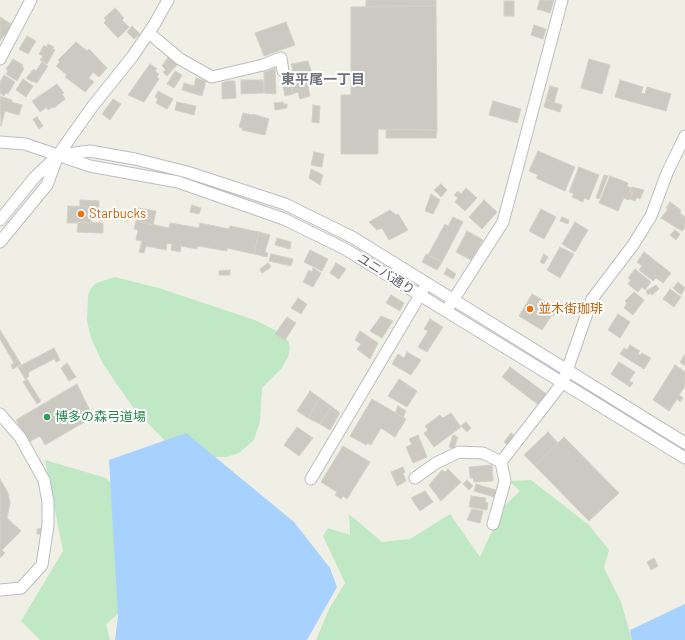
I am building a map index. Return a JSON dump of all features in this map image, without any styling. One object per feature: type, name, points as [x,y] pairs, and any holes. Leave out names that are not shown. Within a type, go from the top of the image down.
[{"type":"street","points":[[0,58],[31,0]]},
{"type":"street","points":[[0,220],[34,178],[58,155],[92,107],[132,57],[149,33],[168,0]]},
{"type":"street","points":[[446,311],[503,222],[562,0]]},
{"type":"street","points":[[149,33],[180,59],[212,77],[263,65],[281,58],[283,71]]},
{"type":"street","points":[[493,524],[505,481],[501,462],[563,382],[592,299],[633,245],[651,216],[667,173],[685,136]]},
{"type":"street","points":[[0,142],[25,144],[58,155]]},
{"type":"street","name":"ユニバ通り","points":[[58,155],[90,151],[135,159],[187,172],[285,204],[352,237],[685,443]]},
{"type":"street","points":[[0,242],[47,185],[58,155]]},
{"type":"street","name":"ユニバ通り","points":[[58,155],[90,166],[178,182],[284,219],[345,249],[685,458]]},
{"type":"street","points":[[311,478],[427,283]]},
{"type":"street","points":[[0,414],[20,437],[44,480],[48,502],[48,525],[42,566],[20,588],[0,590]]},
{"type":"street","points":[[415,478],[436,463],[459,452],[483,453],[501,462]]},
{"type":"green space","points":[[115,277],[159,288],[255,320],[275,330],[289,342],[290,349],[288,357],[282,368],[262,388],[260,421],[254,440],[239,453],[226,457],[197,457],[168,444],[135,410],[102,362],[91,338],[87,321],[88,296],[91,288],[96,283]]},
{"type":"green space","points":[[45,460],[106,478],[151,525],[152,587],[106,624],[110,640],[40,640],[21,621],[63,551]]},
{"type":"green space","points":[[531,480],[589,525],[609,550],[604,568],[621,602],[632,640],[316,640],[329,609],[345,583],[323,536],[328,528],[350,535],[349,514],[382,542],[410,539],[450,514],[480,557],[503,507],[520,491],[509,481]]},
{"type":"water","points":[[186,433],[294,522],[330,568],[337,587],[307,640],[115,640],[118,616],[109,460]]},
{"type":"water","points":[[685,604],[685,640],[632,640],[630,630]]},
{"type":"building","points":[[366,0],[436,0],[436,6],[366,7]]},
{"type":"building","points":[[540,0],[554,0],[550,13],[537,9]]},
{"type":"building","points":[[504,1],[514,1],[514,16],[504,16]]},
{"type":"building","points":[[436,6],[437,130],[378,129],[378,154],[341,154],[341,95],[351,95],[351,7]]},
{"type":"building","points":[[115,8],[124,18],[122,20],[129,27],[118,38],[104,23],[106,20],[104,18]]},
{"type":"building","points":[[0,17],[11,24],[9,27],[12,29],[7,37],[4,35],[0,41]]},
{"type":"building","points":[[286,22],[295,45],[264,56],[255,33]]},
{"type":"building","points":[[534,25],[546,29],[543,39],[531,35]]},
{"type":"building","points":[[132,26],[140,34],[134,39],[127,32]]},
{"type":"building","points":[[27,36],[36,41],[28,54],[19,49]]},
{"type":"building","points":[[76,42],[87,51],[89,49],[107,68],[99,77],[93,72],[89,78],[94,82],[85,92],[65,77],[67,75],[56,66],[60,62],[58,60]]},
{"type":"building","points":[[48,44],[54,47],[52,49],[55,50],[47,64],[40,60],[43,56],[39,54],[44,45],[46,47]]},
{"type":"building","points":[[169,56],[177,65],[167,76],[163,72],[166,70],[162,66]]},
{"type":"building","points":[[13,59],[23,65],[22,67],[24,68],[17,81],[6,74],[8,71],[6,69]]},
{"type":"building","points":[[589,59],[610,65],[602,94],[581,88]]},
{"type":"building","points":[[308,61],[312,73],[293,79],[291,64]]},
{"type":"building","points":[[42,62],[48,66],[37,83],[26,78],[34,69],[36,71]]},
{"type":"building","points":[[150,64],[157,69],[155,71],[159,74],[157,77],[159,79],[144,102],[128,95]]},
{"type":"building","points":[[275,68],[276,94],[264,93],[264,72]]},
{"type":"building","points":[[175,71],[182,75],[174,88],[167,84]]},
{"type":"building","points":[[4,75],[15,82],[8,94],[6,93],[4,96],[0,93],[0,82]]},
{"type":"building","points":[[309,77],[311,86],[308,87],[310,96],[300,99],[298,92],[293,94],[290,82]]},
{"type":"building","points":[[196,78],[206,81],[202,96],[182,90],[184,83],[194,86]]},
{"type":"building","points":[[23,79],[33,86],[26,97],[16,90]]},
{"type":"building","points":[[241,80],[263,80],[264,93],[241,94]]},
{"type":"building","points":[[289,80],[293,94],[285,96],[282,82]]},
{"type":"building","points":[[620,80],[643,87],[641,93],[645,94],[647,87],[671,94],[666,111],[615,97]]},
{"type":"building","points":[[227,81],[235,81],[236,98],[222,99],[222,83]]},
{"type":"building","points":[[57,84],[64,93],[62,94],[65,99],[54,108],[53,107],[48,110],[47,107],[40,112],[32,101]]},
{"type":"building","points":[[550,86],[558,88],[554,103],[546,100]]},
{"type":"building","points":[[158,91],[173,99],[167,109],[156,103],[158,99],[155,97]]},
{"type":"building","points":[[0,96],[12,100],[12,102],[0,99]]},
{"type":"building","points":[[0,99],[22,105],[19,115],[5,111],[1,126]]},
{"type":"building","points":[[113,99],[121,104],[110,120],[102,114]]},
{"type":"building","points":[[546,100],[562,105],[560,112],[544,107]]},
{"type":"building","points":[[493,101],[521,109],[517,123],[489,115]]},
{"type":"building","points":[[177,102],[196,106],[194,115],[175,110]]},
{"type":"building","points":[[283,102],[283,104],[287,104],[287,108],[275,110],[274,103]]},
{"type":"building","points":[[313,105],[320,106],[319,123],[312,122]]},
{"type":"building","points":[[243,113],[253,114],[269,119],[265,135],[242,130],[243,128],[239,127]]},
{"type":"building","points":[[37,117],[43,126],[39,129],[33,119]]},
{"type":"building","points":[[386,129],[437,130],[436,138],[386,138]]},
{"type":"building","points":[[538,151],[575,167],[565,191],[536,178],[538,175],[529,171]]},
{"type":"building","points":[[314,152],[324,154],[322,167],[311,165]]},
{"type":"building","points":[[579,167],[599,175],[589,200],[584,198],[583,202],[572,197],[574,194],[569,192]]},
{"type":"building","points":[[311,169],[323,175],[320,185],[309,178]]},
{"type":"building","points":[[604,175],[608,176],[599,199],[596,198]]},
{"type":"building","points":[[610,176],[628,183],[627,186],[631,188],[629,192],[632,193],[629,200],[624,198],[618,211],[599,203]]},
{"type":"building","points":[[441,184],[447,190],[441,197],[434,190]]},
{"type":"building","points":[[632,187],[644,190],[640,199],[637,197],[635,201],[630,199],[633,193],[630,192]]},
{"type":"building","points":[[466,188],[477,198],[465,211],[455,202],[458,198],[454,195],[458,191],[461,194]]},
{"type":"building","points":[[431,194],[440,200],[433,214],[425,211]]},
{"type":"building","points":[[80,200],[99,201],[99,215],[91,214],[92,207],[80,206]]},
{"type":"building","points":[[484,200],[497,212],[482,229],[469,217]]},
{"type":"building","points":[[670,202],[681,210],[680,213],[685,217],[685,228],[682,231],[661,218],[668,209],[666,208]]},
{"type":"building","points":[[192,205],[201,208],[199,214],[190,212]]},
{"type":"building","points":[[68,206],[92,207],[91,223],[67,223]]},
{"type":"building","points":[[139,208],[156,211],[153,225],[136,221]]},
{"type":"building","points":[[541,209],[556,217],[544,239],[529,231]]},
{"type":"building","points":[[390,210],[396,215],[398,214],[408,230],[389,240],[382,228],[377,230],[369,222]]},
{"type":"building","points":[[453,217],[463,222],[442,262],[428,255],[445,224],[448,226]]},
{"type":"building","points":[[562,217],[569,220],[568,224],[560,221]]},
{"type":"building","points":[[136,221],[169,228],[170,223],[199,228],[200,223],[229,229],[230,226],[259,232],[254,254],[227,248],[227,251],[198,246],[197,249],[181,246],[180,252],[171,250],[172,244],[167,243],[166,250],[146,246],[144,253],[139,252],[142,241],[136,240],[138,230],[134,229]]},
{"type":"building","points":[[78,222],[103,223],[103,233],[77,232]]},
{"type":"building","points":[[575,222],[588,230],[575,252],[562,244]]},
{"type":"building","points":[[675,230],[680,234],[676,240],[670,235]]},
{"type":"building","points":[[467,231],[483,240],[471,260],[456,252]]},
{"type":"building","points":[[259,232],[270,235],[265,252],[268,253],[267,257],[254,254]]},
{"type":"building","points":[[277,238],[291,242],[290,249],[275,245]]},
{"type":"building","points":[[560,247],[574,254],[560,278],[547,270]]},
{"type":"building","points":[[310,250],[328,259],[322,271],[304,262]]},
{"type":"building","points":[[644,252],[671,273],[663,283],[656,278],[653,281],[639,270],[642,266],[637,262]]},
{"type":"building","points":[[271,254],[293,259],[291,266],[269,261]]},
{"type":"building","points":[[426,254],[442,262],[437,270],[422,262]]},
{"type":"building","points":[[544,254],[548,257],[544,264],[540,262]]},
{"type":"building","points":[[268,263],[271,267],[262,273],[260,269]]},
{"type":"building","points":[[336,263],[346,269],[339,279],[330,273]]},
{"type":"building","points":[[313,268],[321,273],[313,287],[303,282],[309,270],[312,272]]},
{"type":"building","points":[[447,268],[456,274],[453,279],[444,274]]},
{"type":"building","points":[[635,269],[651,282],[645,290],[642,287],[638,292],[628,284],[631,280],[628,278]]},
{"type":"building","points":[[230,270],[230,275],[219,275],[219,271]]},
{"type":"building","points":[[678,282],[685,288],[681,295],[673,288]]},
{"type":"building","points":[[656,285],[659,289],[652,295],[650,293],[648,295],[646,291]]},
{"type":"building","points":[[670,289],[681,297],[674,307],[663,299]]},
{"type":"building","points":[[634,292],[644,300],[633,315],[624,308],[627,303],[625,301]]},
{"type":"building","points":[[532,294],[558,309],[542,330],[519,316]]},
{"type":"building","points":[[391,295],[404,303],[400,311],[386,303]]},
{"type":"building","points":[[298,298],[307,304],[301,314],[291,308]]},
{"type":"building","points":[[618,314],[630,322],[620,338],[608,330]]},
{"type":"building","points":[[381,316],[393,321],[382,338],[370,331]]},
{"type":"building","points":[[287,317],[296,323],[285,340],[275,334]]},
{"type":"building","points":[[430,319],[443,327],[427,352],[418,347],[428,331],[424,329]]},
{"type":"building","points":[[0,330],[21,364],[13,369],[11,365],[14,363],[0,339]]},
{"type":"building","points":[[360,331],[378,343],[370,359],[357,349],[361,344],[355,340]]},
{"type":"building","points":[[630,345],[640,351],[638,354],[640,355],[642,353],[651,358],[644,369],[620,354],[624,348],[627,350]]},
{"type":"building","points":[[54,348],[60,360],[56,362],[54,359],[31,371],[28,373],[29,376],[25,379],[18,367]]},
{"type":"building","points":[[407,352],[421,360],[411,375],[392,364],[398,354],[404,358]]},
{"type":"building","points":[[685,354],[685,366],[680,362]]},
{"type":"building","points":[[619,362],[635,372],[629,381],[633,383],[630,387],[611,374]]},
{"type":"building","points":[[67,363],[76,377],[69,381],[61,368]]},
{"type":"building","points":[[675,365],[685,372],[685,386],[679,395],[683,398],[680,402],[677,399],[669,411],[653,400]]},
{"type":"building","points":[[510,367],[548,395],[540,406],[502,377]]},
{"type":"building","points":[[27,379],[41,401],[37,404],[23,382]]},
{"type":"building","points":[[399,379],[417,391],[407,407],[388,396]]},
{"type":"building","points":[[77,384],[93,417],[45,445],[40,436],[29,442],[16,420]]},
{"type":"building","points":[[310,391],[320,398],[308,418],[297,411]]},
{"type":"building","points":[[320,398],[331,406],[320,424],[308,418]]},
{"type":"building","points":[[372,399],[406,419],[395,437],[381,428],[371,445],[368,443],[366,445],[350,436]]},
{"type":"building","points":[[331,406],[340,413],[330,430],[320,424]]},
{"type":"building","points":[[398,406],[406,411],[403,417],[395,413]]},
{"type":"building","points":[[451,413],[461,427],[434,447],[424,433],[428,430],[425,426],[440,415],[443,418]]},
{"type":"building","points":[[466,422],[471,428],[467,432],[461,426]]},
{"type":"building","points":[[297,427],[313,438],[299,456],[284,445]]},
{"type":"building","points":[[548,432],[558,443],[535,466],[524,455]]},
{"type":"building","points":[[511,433],[516,437],[509,446],[504,442]]},
{"type":"building","points":[[418,435],[427,457],[413,463],[406,447],[412,444],[409,439]]},
{"type":"building","points":[[453,435],[458,437],[454,449],[449,447]]},
{"type":"building","points":[[564,437],[619,493],[589,521],[535,466]]},
{"type":"building","points":[[343,446],[370,462],[347,499],[343,496],[341,499],[335,495],[337,492],[321,482]]},
{"type":"building","points":[[492,465],[493,481],[474,482],[473,478],[470,478],[469,467]]},
{"type":"building","points":[[403,467],[405,472],[403,473],[406,481],[397,486],[391,472]]},
{"type":"building","points":[[448,469],[461,482],[441,501],[429,485],[442,470],[445,472]]},
{"type":"building","points":[[0,479],[8,493],[10,503],[7,518],[21,531],[2,550],[5,553],[0,558]]},
{"type":"building","points":[[467,480],[473,486],[469,490],[463,484]]},
{"type":"building","points":[[476,484],[496,490],[494,497],[474,491]]},
{"type":"building","points":[[425,491],[433,502],[420,511],[411,498]]},
{"type":"building","points":[[471,496],[486,498],[485,502],[488,503],[487,510],[469,507]]},
{"type":"building","points":[[472,509],[483,511],[480,523],[467,520]]},
{"type":"building","points":[[47,528],[46,534],[37,534],[37,529]]},
{"type":"building","points":[[654,558],[658,566],[651,570],[647,562]]},
{"type":"place","name":"Starbucks","points":[[81,214]]},
{"type":"place","name":"並木街珈琲","points":[[530,309]]},
{"type":"place","name":"博多の森弓道場","points":[[47,417]]},
{"type":"district","name":"東平尾一丁目","points":[[323,79]]}]
